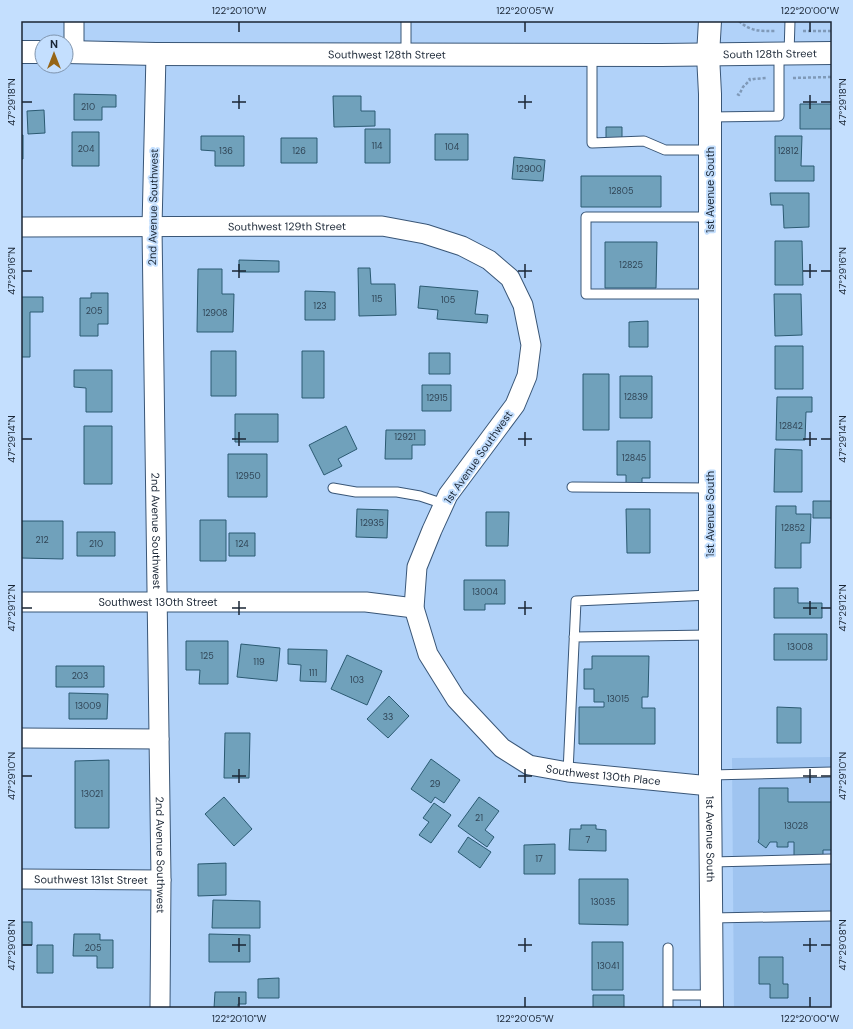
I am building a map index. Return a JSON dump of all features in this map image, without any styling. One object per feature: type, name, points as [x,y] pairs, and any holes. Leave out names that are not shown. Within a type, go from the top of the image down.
[{"type":"main road","name":"1st Avenue South","points":[[710,21],[708,55],[710,117],[710,780],[712,1002]]},
{"type":"main road","points":[[21,52],[34,52]]},
{"type":"main road","name":"Southwest 128th Street","points":[[74,52],[156,54],[708,55]]},
{"type":"main road","name":"South 128th Street","points":[[708,55],[832,53]]},
{"type":"street","points":[[72,34],[74,21]]},
{"type":"street","name":"2nd Avenue Southwest","points":[[156,54],[152,228],[161,880],[160,1008]]},
{"type":"street","name":"Southwest 129th Street","points":[[21,227],[152,228],[382,226],[425,234],[462,246],[489,260],[510,278],[522,305]]},
{"type":"street","name":"1st Avenue Southwest","points":[[502,748],[456,699],[428,654],[414,608],[417,567],[448,495],[515,405],[527,376],[531,345],[522,305]]},
{"type":"street","name":"Southwest 130th Street","points":[[21,602],[366,602],[414,608]]},
{"type":"street","points":[[21,738],[159,739]]},
{"type":"street","name":"Southwest 130th Place","points":[[502,748],[529,764],[568,772],[710,780]]},
{"type":"street","name":"Southwest 131st Street","points":[[21,879],[161,880]]},
{"type":"lane","points":[[406,21],[406,55]]},
{"type":"lane","points":[[710,117],[779,116],[784,54],[790,21]]},
{"type":"lane","points":[[592,55],[592,143],[644,141],[665,150],[710,150]]},
{"type":"lane","points":[[710,217],[586,217],[586,294],[710,294]]},
{"type":"lane","points":[[572,487],[710,488]]},
{"type":"lane","points":[[333,488],[356,492],[397,492],[420,496],[444,504]]},
{"type":"lane","points":[[568,772],[576,601],[710,595]]},
{"type":"lane","points":[[574,638],[710,635]]},
{"type":"lane","points":[[710,780],[832,772]]},
{"type":"lane","points":[[711,862],[832,859]]},
{"type":"lane","points":[[711,918],[831,916]]},
{"type":"lane","points":[[668,948],[668,1008]]},
{"type":"lane","points":[[668,995],[712,1002]]},
{"type":"path","points":[[739,21],[751,29],[750,32]]},
{"type":"path","points":[[736,94],[739,95],[742,87],[750,80]]},
{"type":"shaded area","points":[[832,757],[832,1008],[734,1008],[732,758]]},
{"type":"building","points":[[74,94],[116,95],[116,107],[102,107],[102,120],[74,120]]},
{"type":"building","points":[[333,96],[361,96],[361,111],[375,111],[375,126],[334,127]]},
{"type":"building","points":[[800,104],[832,104],[832,129],[800,129]]},
{"type":"building","points":[[44,110],[45,133],[28,134],[27,111]]},
{"type":"building","points":[[606,127],[622,127],[622,139],[606,139]]},
{"type":"building","points":[[365,129],[390,129],[390,163],[365,163]]},
{"type":"building","points":[[72,132],[99,132],[99,166],[72,166]]},
{"type":"building","points":[[435,134],[468,134],[468,160],[435,160]]},
{"type":"building","points":[[21,135],[23,135],[23,159],[21,159]]},
{"type":"building","points":[[201,136],[244,136],[244,166],[215,166],[215,151],[201,150]]},
{"type":"building","points":[[775,136],[802,136],[801,166],[814,166],[814,181],[775,181]]},
{"type":"building","points":[[281,138],[317,138],[317,163],[281,163]]},
{"type":"building","points":[[514,157],[545,160],[543,181],[512,179]]},
{"type":"building","points":[[581,176],[661,176],[661,207],[581,207]]},
{"type":"building","points":[[770,193],[809,193],[809,227],[784,228],[783,205],[771,205]]},
{"type":"building","points":[[775,241],[802,241],[803,285],[775,285]]},
{"type":"building","points":[[605,242],[657,242],[656,288],[605,288]]},
{"type":"building","points":[[239,260],[279,261],[279,272],[239,272]]},
{"type":"building","points":[[358,268],[370,268],[371,284],[395,284],[396,315],[359,316]]},
{"type":"building","points":[[198,269],[222,269],[222,294],[234,294],[233,332],[197,332]]},
{"type":"building","points":[[420,286],[478,291],[475,314],[488,315],[487,323],[437,319],[438,310],[418,308]]},
{"type":"building","points":[[305,291],[335,292],[335,320],[305,320]]},
{"type":"building","points":[[91,293],[108,293],[108,324],[98,324],[98,336],[80,336],[80,298],[91,298]]},
{"type":"building","points":[[774,294],[801,294],[802,335],[775,336]]},
{"type":"building","points":[[21,297],[43,297],[43,312],[30,312],[30,357],[21,357]]},
{"type":"building","points":[[648,321],[648,347],[629,347],[629,322]]},
{"type":"building","points":[[775,346],[803,346],[803,389],[775,389]]},
{"type":"building","points":[[211,351],[236,351],[236,396],[211,396]]},
{"type":"building","points":[[302,351],[324,351],[324,398],[302,398]]},
{"type":"building","points":[[429,353],[450,353],[450,374],[429,374]]},
{"type":"building","points":[[74,370],[112,370],[112,412],[86,412],[86,388],[74,387]]},
{"type":"building","points":[[583,374],[609,374],[609,430],[583,430]]},
{"type":"building","points":[[620,376],[652,376],[652,418],[620,418]]},
{"type":"building","points":[[422,385],[451,385],[451,411],[422,411]]},
{"type":"building","points":[[777,397],[812,397],[812,412],[806,412],[805,440],[776,440]]},
{"type":"building","points":[[235,414],[278,414],[278,442],[235,442]]},
{"type":"building","points":[[84,426],[112,426],[112,484],[84,484]]},
{"type":"building","points":[[346,426],[357,449],[338,459],[342,466],[324,475],[309,445]]},
{"type":"building","points":[[386,430],[425,430],[425,445],[412,445],[412,459],[385,459]]},
{"type":"building","points":[[617,441],[650,441],[650,478],[642,478],[642,486],[626,486],[626,475],[617,475]]},
{"type":"building","points":[[775,449],[802,450],[802,492],[774,492]]},
{"type":"building","points":[[228,454],[267,454],[267,497],[228,497]]},
{"type":"building","points":[[813,501],[832,501],[832,518],[813,518]]},
{"type":"building","points":[[776,506],[796,506],[796,514],[811,514],[810,543],[801,543],[801,568],[775,568]]},
{"type":"building","points":[[357,509],[388,510],[387,538],[356,537]]},
{"type":"building","points":[[626,509],[650,509],[650,553],[627,553]]},
{"type":"building","points":[[486,512],[509,512],[508,546],[486,546]]},
{"type":"building","points":[[200,520],[226,520],[226,561],[200,561]]},
{"type":"building","points":[[21,521],[63,521],[63,559],[21,558]]},
{"type":"building","points":[[77,532],[115,532],[115,556],[77,556]]},
{"type":"building","points":[[229,533],[255,533],[255,556],[229,556]]},
{"type":"building","points":[[464,580],[505,580],[505,604],[485,604],[485,610],[464,610]]},
{"type":"building","points":[[774,588],[798,588],[798,603],[822,603],[822,618],[774,618]]},
{"type":"building","points":[[774,634],[827,634],[827,660],[774,660]]},
{"type":"building","points":[[186,641],[228,641],[228,684],[199,684],[200,670],[186,670]]},
{"type":"building","points":[[241,644],[280,648],[277,681],[237,677]]},
{"type":"building","points":[[288,649],[327,650],[326,682],[300,681],[301,665],[288,664]]},
{"type":"building","points":[[347,655],[382,671],[367,705],[331,689]]},
{"type":"building","points":[[592,656],[649,656],[648,697],[642,697],[642,708],[655,708],[655,744],[579,744],[579,707],[604,707],[604,702],[594,702],[594,689],[584,689],[584,669],[592,669]]},
{"type":"building","points":[[56,666],[104,666],[104,687],[56,687]]},
{"type":"building","points":[[69,693],[108,694],[107,719],[69,719]]},
{"type":"building","points":[[389,696],[409,716],[388,738],[367,719]]},
{"type":"building","points":[[777,707],[801,708],[801,743],[777,743]]},
{"type":"building","points":[[225,733],[250,733],[249,778],[224,778]]},
{"type":"building","points":[[431,759],[460,780],[444,803],[435,797],[431,803],[411,789]]},
{"type":"building","points":[[109,760],[109,828],[75,828],[75,761]]},
{"type":"building","points":[[759,788],[788,788],[788,802],[832,802],[832,850],[823,850],[823,856],[794,856],[794,842],[788,842],[788,847],[777,847],[777,842],[770,842],[766,848],[758,842]]},
{"type":"building","points":[[224,797],[252,829],[234,846],[205,814]]},
{"type":"building","points":[[479,797],[499,811],[485,830],[494,837],[487,847],[458,826]]},
{"type":"building","points":[[434,803],[451,815],[431,843],[419,835],[429,822],[423,818]]},
{"type":"building","points":[[581,825],[596,825],[596,829],[606,830],[606,851],[569,850],[570,829],[581,829]]},
{"type":"building","points":[[468,837],[491,852],[480,868],[458,852]]},
{"type":"building","points":[[555,844],[555,874],[524,874],[524,845]]},
{"type":"building","points":[[226,863],[226,895],[198,896],[198,864]]},
{"type":"building","points":[[579,879],[628,879],[628,925],[579,924]]},
{"type":"building","points":[[213,900],[260,901],[260,928],[212,928]]},
{"type":"building","points":[[21,922],[32,922],[32,945],[21,945]]},
{"type":"building","points":[[74,934],[100,934],[100,940],[113,940],[113,968],[97,968],[97,956],[73,956]]},
{"type":"building","points":[[209,934],[250,935],[250,962],[209,962]]},
{"type":"building","points":[[592,942],[623,942],[623,990],[592,990]]},
{"type":"building","points":[[37,945],[53,945],[53,973],[37,973]]},
{"type":"building","points":[[759,957],[783,957],[783,984],[788,984],[788,998],[770,998],[770,984],[759,984]]},
{"type":"building","points":[[279,978],[279,998],[258,998],[258,979]]},
{"type":"building","points":[[215,992],[246,992],[246,1004],[238,1004],[238,1008],[214,1008]]},
{"type":"building","points":[[593,995],[624,995],[624,1008],[593,1008]]}]
